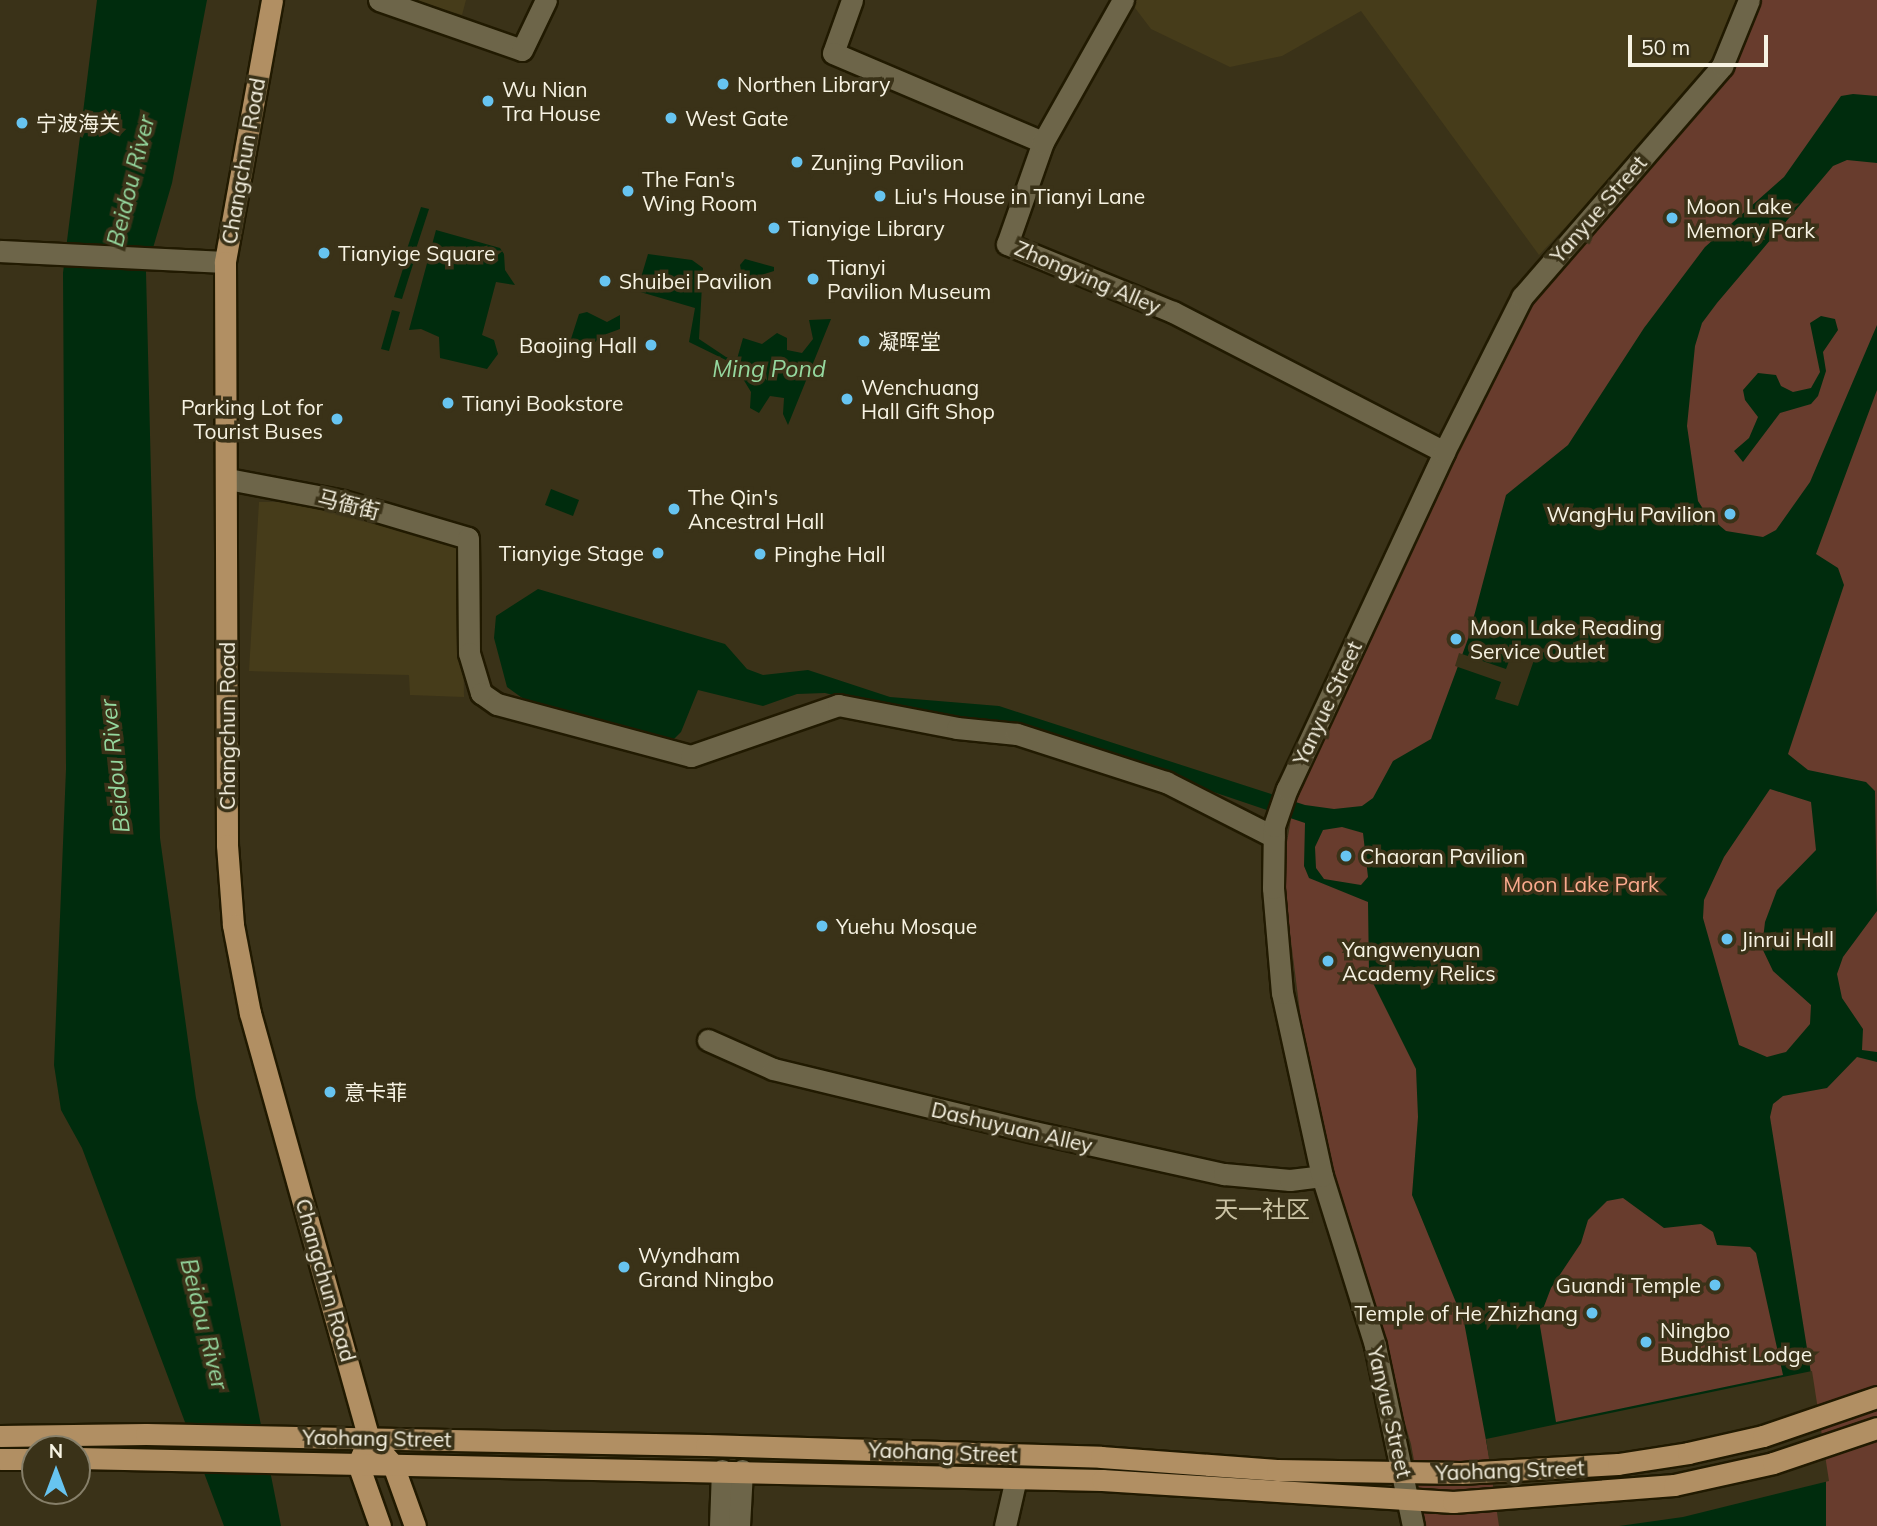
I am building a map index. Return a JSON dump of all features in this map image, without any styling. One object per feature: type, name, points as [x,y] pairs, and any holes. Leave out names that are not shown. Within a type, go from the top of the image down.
[{"type":"main road","name":"Changchun Road","points":[[272,0],[225,262],[228,479],[227,845],[233,925],[250,1013],[366,1438],[393,1465],[415,1526]]},
{"type":"main road","name":"Yaohang Street","points":[[0,1436],[146,1434],[366,1438],[1101,1457],[1277,1470],[1451,1473],[1618,1464],[1688,1453],[1763,1436],[1877,1398]]},
{"type":"main road","name":"Yaohang Street","points":[[91,1458],[1016,1478],[1411,1502],[1519,1501],[1674,1485],[1773,1463],[1877,1428]]},
{"type":"main road","points":[[366,1438],[358,1464],[380,1526]]},
{"type":"main road","points":[[0,1459],[21,1459]]},
{"type":"street","points":[[379,0],[522,50],[547,0]]},
{"type":"street","points":[[852,0],[833,53],[1043,142],[1123,0]]},
{"type":"street","name":"Yanyue Street","points":[[1413,1526],[1405,1473],[1374,1345],[1322,1176],[1282,993],[1274,831],[1287,789],[1444,452],[1522,297],[1722,66],[1749,0]]},
{"type":"street","name":"Zhongying Alley","points":[[1043,142],[1007,244],[1173,312],[1444,452]]},
{"type":"street","points":[[0,251],[225,262]]},
{"type":"street","name":"马衙街","points":[[228,479],[343,501],[468,538],[470,653],[481,693],[497,704],[691,756],[838,705],[957,728],[1017,734],[1166,782],[1274,831]]},
{"type":"street","name":"Dashuyuan Alley","points":[[708,1040],[773,1069],[1034,1132],[1224,1174],[1290,1180],[1322,1176]]},
{"type":"street","points":[[720,1526],[732,1470]]},
{"type":"street","points":[[732,1470],[739,1526]]},
{"type":"street","points":[[1005,1526],[1016,1478]]},
{"type":"shaded area","points":[[411,0],[466,0],[462,15]]},
{"type":"shaded area","points":[[1129,0],[1740,0],[1712,72],[1539,255],[1361,11],[1282,56],[1230,67],[1151,29]]},
{"type":"shaded area","points":[[259,502],[304,502],[462,544],[464,697],[410,695],[409,675],[249,671]]},
{"type":"green space","name":"Moon Lake Park","points":[[1754,0],[1877,0],[1877,1526],[1426,1526],[1411,1444],[1334,1180],[1301,1020],[1282,870],[1296,791],[1500,349],[1528,299],[1725,68]]},
{"type":"water","name":"Beidou River","points":[[97,0],[207,0],[172,183],[146,272],[160,838],[196,1098],[281,1526],[224,1526],[82,1148],[61,1110],[54,1065],[66,769],[63,273]]},
{"type":"water","points":[[1841,96],[1877,96],[1877,163],[1847,160],[1833,166],[1702,323],[1695,346],[1687,426],[1698,501],[1707,515],[1726,531],[1763,537],[1776,530],[1810,482],[1877,325],[1877,390],[1816,554],[1838,568],[1844,585],[1788,754],[1808,770],[1866,782],[1875,791],[1877,911],[1843,957],[1837,974],[1842,998],[1863,1029],[1862,1050],[1877,1052],[1877,1062],[1857,1057],[1827,1088],[1783,1096],[1773,1104],[1770,1117],[1818,1417],[1826,1478],[1826,1526],[1502,1526],[1464,1322],[1412,1195],[1418,1117],[1416,1069],[1369,975],[1368,902],[1309,878],[1304,866],[1305,823],[1163,775],[825,693],[797,694],[763,706],[698,690],[681,732],[673,740],[658,741],[525,700],[507,687],[494,638],[496,616],[538,589],[725,644],[747,669],[763,675],[808,670],[890,697],[999,706],[1305,805],[1334,809],[1362,806],[1373,798],[1393,761],[1431,739],[1468,639],[1506,495],[1568,445],[1644,328],[1705,247],[1784,177]],"holes":[[[1770,789],[1811,802],[1816,850],[1777,890],[1765,922],[1762,948],[1773,971],[1811,1005],[1810,1024],[1786,1052],[1767,1057],[1739,1045],[1703,918],[1704,900],[1724,857]],[[1342,827],[1363,833],[1368,877],[1361,885],[1324,879],[1316,868],[1315,847],[1323,830]],[[1623,1198],[1664,1228],[1701,1224],[1713,1232],[1717,1245],[1750,1247],[1756,1253],[1783,1375],[1556,1422],[1540,1326],[1543,1309],[1551,1288],[1581,1243],[1588,1220],[1607,1201]]]},
{"type":"water","points":[[421,207],[429,209],[415,252],[407,249]]},
{"type":"water","points":[[436,230],[500,248],[504,254],[505,270],[515,285],[496,282],[482,335],[494,340],[498,354],[487,369],[440,358],[439,337],[421,329],[409,330]]},
{"type":"water","name":"Ming Pond","points":[[648,254],[692,260],[703,268],[699,339],[726,357],[737,359],[743,338],[762,344],[777,333],[787,338],[787,350],[802,353],[813,339],[809,320],[831,319],[788,425],[783,414],[784,398],[770,396],[759,413],[750,408],[751,392],[734,364],[689,342],[695,308],[637,291]]},
{"type":"water","points":[[407,256],[415,258],[402,299],[394,297]]},
{"type":"water","points":[[745,259],[774,267],[774,271],[743,281],[740,265]]},
{"type":"water","points":[[392,310],[400,312],[389,351],[381,349]]},
{"type":"water","points":[[587,312],[607,322],[620,315],[620,329],[601,336],[589,348],[570,342],[579,314]]},
{"type":"water","points":[[1821,316],[1835,319],[1838,330],[1823,352],[1826,371],[1818,396],[1811,404],[1780,413],[1743,462],[1734,451],[1749,438],[1758,417],[1745,400],[1743,390],[1758,373],[1776,375],[1781,386],[1793,392],[1811,388],[1820,372],[1810,323]]},
{"type":"water","points":[[551,489],[579,500],[573,516],[545,505]]},
{"type":"pier","points":[[1459,653],[1506,669],[1512,653],[1534,660],[1518,706],[1495,699],[1501,682],[1455,666]]},
{"type":"pier","points":[[1812,1371],[1829,1481],[1683,1517],[1619,1526],[1499,1526],[1486,1439]]},
{"type":"place","name":"Northen Library","points":[[723,84]]},
{"type":"place","name":"Wu Nian Tra House","points":[[488,101]]},
{"type":"place","name":"West Gate","points":[[671,118]]},
{"type":"place","name":"宁波海关","points":[[22,123]]},
{"type":"place","name":"Zunjing Pavilion","points":[[797,162]]},
{"type":"place","name":"The Fan's Wing Room","points":[[628,191]]},
{"type":"place","name":"Liu's House in Tianyi Lane","points":[[880,196]]},
{"type":"place","name":"Moon Lake Memory Park","points":[[1672,218]]},
{"type":"place","name":"Tianyige Library","points":[[774,228]]},
{"type":"place","name":"Tianyige Square","points":[[324,253]]},
{"type":"place","name":"Tianyi Pavilion Museum","points":[[813,279]]},
{"type":"place","name":"Shuibei Pavilion","points":[[605,281]]},
{"type":"place","name":"凝晖堂","points":[[864,341]]},
{"type":"place","name":"Baojing Hall","points":[[651,345]]},
{"type":"place","name":"Wenchuang Hall Gift Shop","points":[[847,399]]},
{"type":"place","name":"Tianyi Bookstore","points":[[448,403]]},
{"type":"place","name":"Parking Lot for Tourist Buses","points":[[337,419]]},
{"type":"place","name":"The Qin's Ancestral Hall","points":[[674,509]]},
{"type":"place","name":"WangHu Pavilion","points":[[1730,514]]},
{"type":"place","name":"Tianyige Stage","points":[[658,553]]},
{"type":"place","name":"Pinghe Hall","points":[[760,554]]},
{"type":"place","name":"Moon Lake Reading Service Outlet","points":[[1456,639]]},
{"type":"place","name":"Chaoran Pavilion","points":[[1346,856]]},
{"type":"place","name":"Yuehu Mosque","points":[[822,926]]},
{"type":"place","name":"Jinrui Hall","points":[[1727,939]]},
{"type":"place","name":"Yangwenyuan Academy Relics","points":[[1328,961]]},
{"type":"place","name":"意卡菲","points":[[330,1092]]},
{"type":"place","name":"Wyndham Grand Ningbo","points":[[624,1267]]},
{"type":"place","name":"Guandi Temple","points":[[1715,1285]]},
{"type":"place","name":"Temple of He Zhizhang","points":[[1592,1313]]},
{"type":"place","name":"Ningbo Buddhist Lodge","points":[[1646,1342]]},
{"type":"district","name":"天一社区","points":[[1262,1210]]}]
